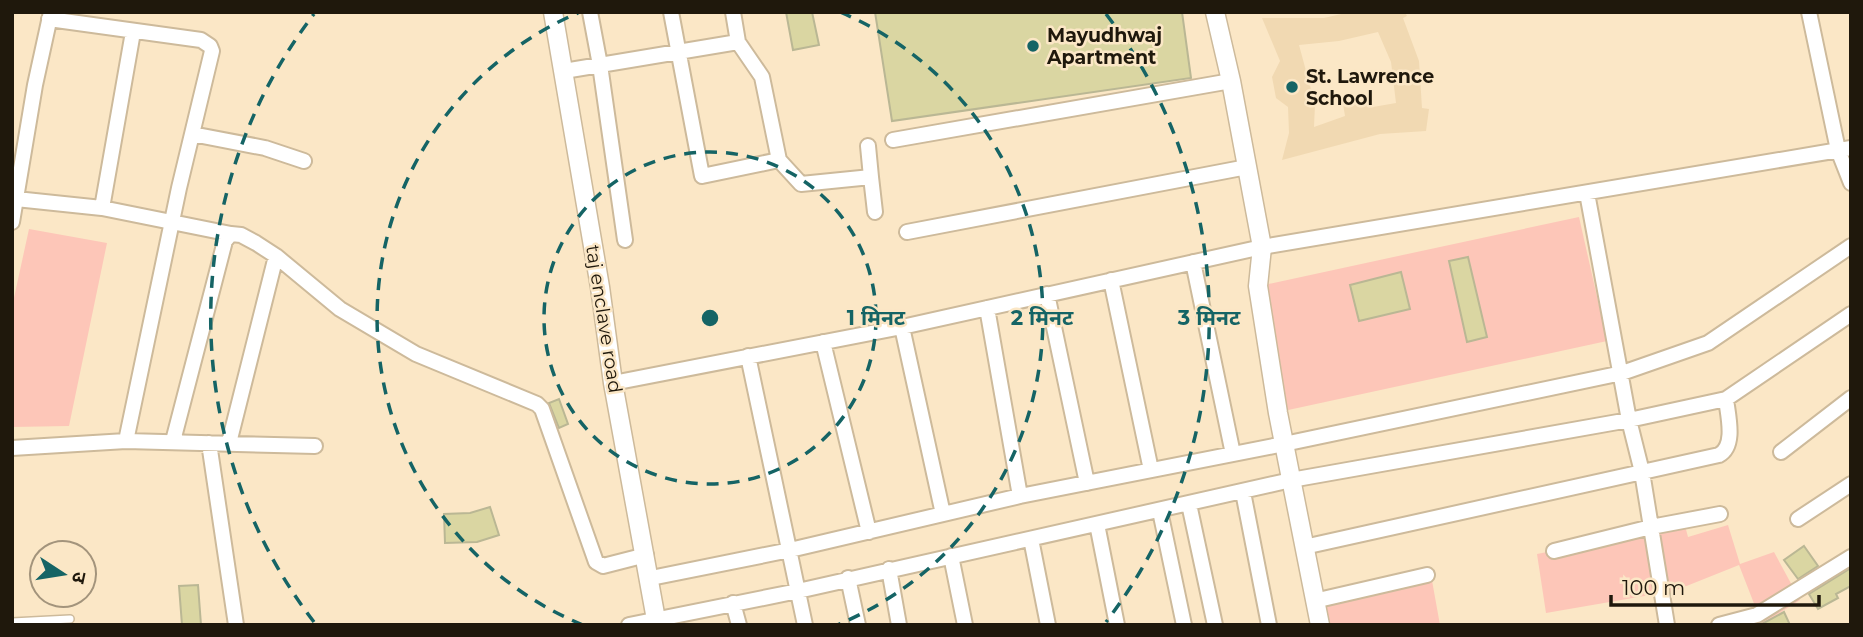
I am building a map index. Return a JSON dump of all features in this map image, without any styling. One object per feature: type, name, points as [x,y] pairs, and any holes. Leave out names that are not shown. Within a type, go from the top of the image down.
[{"type":"street","name":"taj enclave road","points":[[553,12],[600,288],[613,383],[657,622]]},
{"type":"street","points":[[590,12],[625,240]]},
{"type":"street","points":[[671,12],[702,176],[779,160]]},
{"type":"street","points":[[733,12],[738,42],[762,77],[779,160],[797,182],[801,184],[871,177]]},
{"type":"street","points":[[1215,12],[1231,81],[1262,247],[1258,286],[1284,444],[1320,625]]},
{"type":"street","points":[[1810,12],[1824,91],[1844,149],[1851,183]]},
{"type":"street","points":[[12,222],[20,136],[50,16],[133,32],[201,40],[210,46],[212,51],[172,222],[126,441]]},
{"type":"street","points":[[102,208],[133,32]]},
{"type":"street","points":[[564,71],[738,42]]},
{"type":"street","points":[[894,140],[1231,81]]},
{"type":"street","points":[[192,134],[265,148],[304,162]]},
{"type":"street","points":[[868,146],[876,212]]},
{"type":"street","points":[[613,383],[902,327],[1262,247],[1844,149]]},
{"type":"street","points":[[907,232],[1248,173]]},
{"type":"street","points":[[1587,193],[1629,420],[1642,472],[1667,625]]},
{"type":"street","points":[[16,200],[102,208],[241,235],[276,256],[340,309],[416,354],[537,404],[542,410],[596,562],[603,566],[646,555]]},
{"type":"street","points":[[173,441],[225,241],[231,234]]},
{"type":"street","points":[[650,578],[790,550],[1020,496],[1622,373],[1708,343],[1851,246]]},
{"type":"street","points":[[229,443],[276,256]]},
{"type":"street","points":[[1193,262],[1233,454]]},
{"type":"street","points":[[1111,280],[1151,470]]},
{"type":"street","points":[[1047,294],[1087,483]]},
{"type":"street","points":[[987,308],[1020,496]]},
{"type":"street","points":[[629,625],[657,622],[1292,481],[1726,400],[1851,314]]},
{"type":"street","points":[[902,327],[943,514]]},
{"type":"street","points":[[822,342],[869,532]]},
{"type":"street","points":[[748,356],[805,625]]},
{"type":"street","points":[[1781,452],[1851,398]]},
{"type":"street","points":[[1304,547],[1718,455],[1725,452],[1729,430],[1726,400]]},
{"type":"street","points":[[12,448],[126,441],[315,446]]},
{"type":"street","points":[[209,443],[236,625]]},
{"type":"street","points":[[1798,519],[1851,484]]},
{"type":"street","points":[[1243,492],[1269,625]]},
{"type":"street","points":[[1189,504],[1215,625]]},
{"type":"street","points":[[1160,511],[1184,625]]},
{"type":"street","points":[[1554,551],[1651,527],[1720,514]]},
{"type":"street","points":[[1097,524],[1117,625]]},
{"type":"street","points":[[1031,539],[1048,625]]},
{"type":"street","points":[[951,556],[965,625]]},
{"type":"street","points":[[1719,625],[1757,615],[1851,557]]},
{"type":"street","points":[[889,569],[899,625]]},
{"type":"street","points":[[1314,601],[1427,575]]},
{"type":"street","points":[[848,578],[858,625]]},
{"type":"street","points":[[733,603],[739,625]]},
{"type":"lane","points":[[12,622],[70,619]]},
{"type":"shaded area","name":"St. Lawrence School","points":[[1350,12],[1405,12],[1407,16],[1403,18],[1419,61],[1422,108],[1429,109],[1426,131],[1380,134],[1282,160],[1289,133],[1288,107],[1276,98],[1272,77],[1280,61],[1262,18],[1324,18]],"holes":[[[1378,32],[1391,62],[1396,103],[1373,107],[1370,97],[1343,104],[1345,116],[1314,127],[1315,104],[1299,45],[1339,41]]]},
{"type":"shaded area","points":[[1579,217],[1607,341],[1279,412],[1259,286]]},
{"type":"shaded area","points":[[29,229],[107,243],[69,426],[12,427],[12,307]]},
{"type":"shaded area","points":[[1684,522],[1688,537],[1728,525],[1740,564],[1774,552],[1800,600],[1762,624],[1739,565],[1664,595],[1658,531]]},
{"type":"shaded area","points":[[1644,533],[1656,594],[1546,613],[1537,554]]},
{"type":"shaded area","points":[[1431,575],[1440,625],[1326,625],[1321,599]]},
{"type":"building","points":[[786,12],[812,12],[819,45],[793,50]]},
{"type":"building","name":"Mayudhwaj Apartment","points":[[875,12],[1182,12],[1191,78],[892,121]]},
{"type":"building","points":[[1468,257],[1487,337],[1467,342],[1449,261]]},
{"type":"building","points":[[1401,272],[1410,309],[1359,321],[1350,285]]},
{"type":"building","points":[[559,399],[568,424],[559,428],[549,403]]},
{"type":"building","points":[[490,507],[499,535],[477,542],[445,543],[444,514],[470,513]]},
{"type":"building","points":[[1804,546],[1818,566],[1798,579],[1784,560]]},
{"type":"building","points":[[1851,568],[1851,586],[1836,594],[1838,598],[1818,609],[1809,594]]},
{"type":"building","points":[[198,585],[201,625],[182,625],[179,586]]},
{"type":"building","points":[[1784,612],[1790,625],[1760,625]]},
{"type":"place","name":"Mayudhwaj Apartment","points":[[1033,46]]},
{"type":"place","name":"St. Lawrence School","points":[[1292,87]]}]
